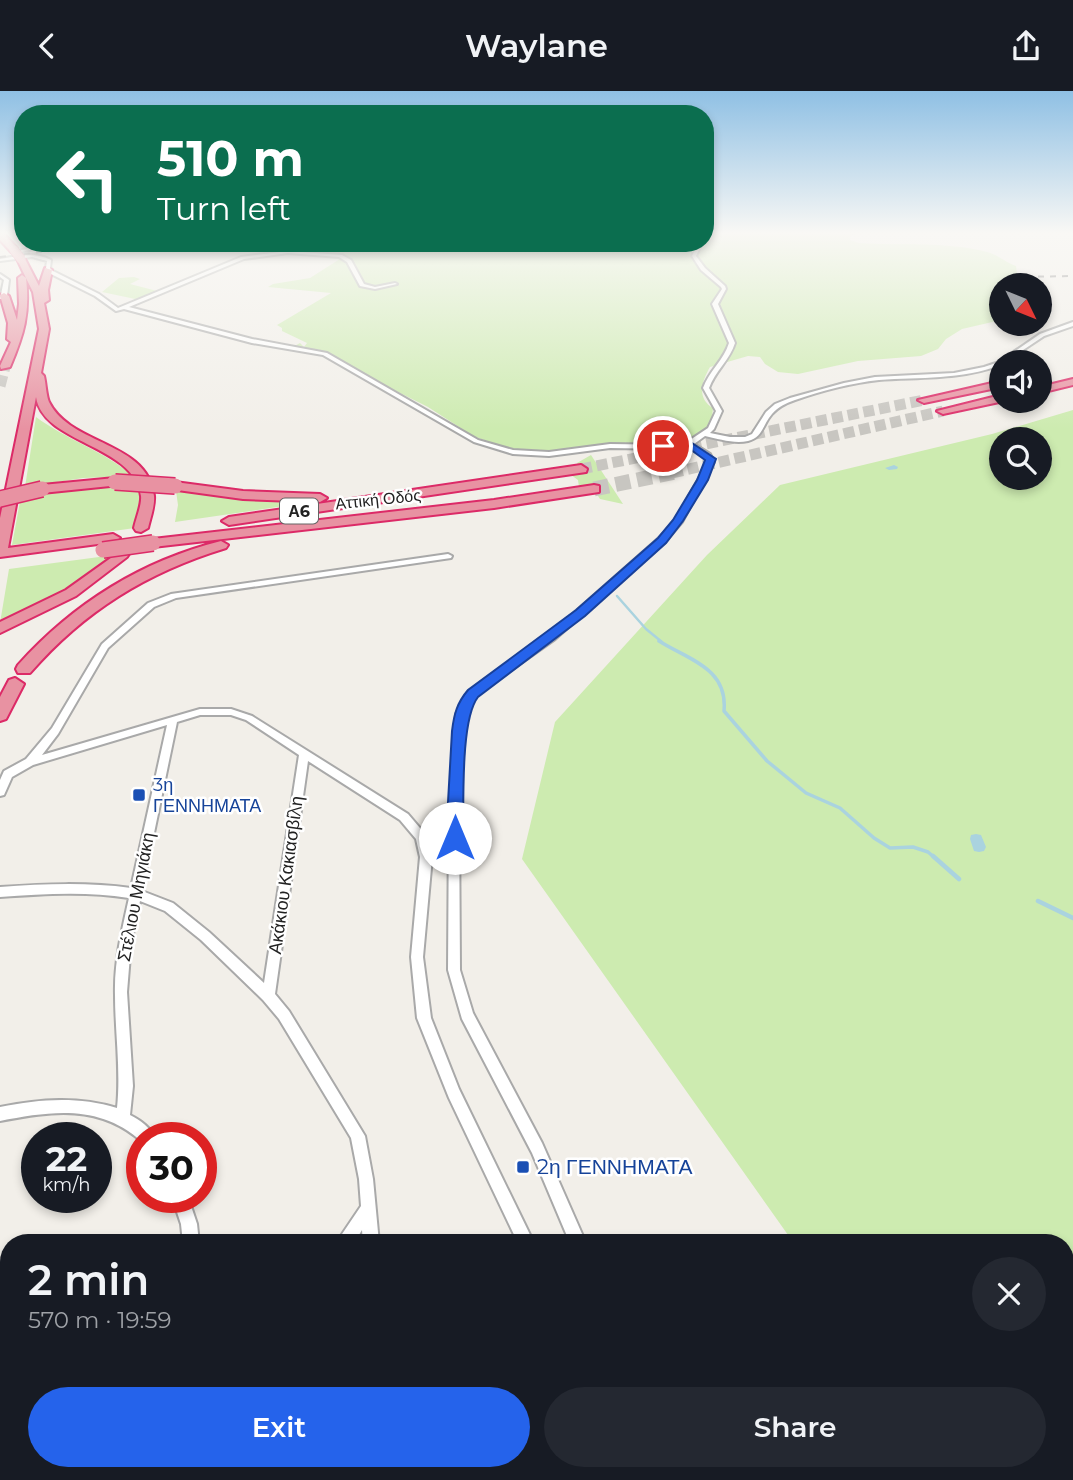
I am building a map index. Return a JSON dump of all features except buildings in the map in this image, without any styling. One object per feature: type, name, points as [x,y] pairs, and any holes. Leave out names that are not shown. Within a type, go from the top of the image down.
[{"type":"highway","points":[[3,299],[13,327],[6,363],[20,333],[24,299]]},
{"type":"highway","points":[[6,459],[32,329],[30,299]]},
{"type":"highway","points":[[0,553],[44,329],[39,299]]},
{"type":"highway","points":[[43,317],[46,310],[45,299]]},
{"type":"highway","points":[[38,354],[40,394],[50,414],[68,429],[129,462],[144,479],[148,506],[141,527]]},
{"type":"highway","points":[[1052,387],[1073,382]]},
{"type":"highway","points":[[924,400],[989,386]]},
{"type":"highway","points":[[943,411],[989,401]]},
{"type":"highway","name":"Αττική Οδός","points":[[0,553],[40,553],[108,544],[162,531],[582,470]]},
{"type":"highway","points":[[0,499],[42,489],[115,481],[291,498],[436,491]]},
{"type":"highway","name":"Αττική Οδός","points":[[108,544],[153,543],[594,489]]},
{"type":"highway","points":[[0,715],[20,677],[45,645],[82,612],[123,585],[161,565],[208,548],[254,537],[387,516]]},
{"type":"highway","name":"Αττική Οδός","points":[[0,564],[40,553]]},
{"type":"highway","points":[[0,628],[81,587],[122,554]]},
{"type":"street","points":[[101,299],[112,309],[118,310],[146,299]]},
{"type":"street","points":[[125,308],[252,341],[325,354],[463,434],[497,449],[549,454],[610,446],[675,447],[689,444],[706,434],[715,423],[719,411],[708,396],[708,380],[729,354],[733,343],[715,304],[718,299]]},
{"type":"street","points":[[1020,350],[1042,335],[1073,324]]},
{"type":"street","points":[[706,434],[736,441],[746,440],[757,436],[768,412],[779,403],[861,380],[943,377],[989,365]]},
{"type":"street","points":[[574,1234],[537,1148],[467,1015],[454,970],[454,815],[461,714],[473,693],[552,637],[671,530],[711,462],[708,455],[689,444]]},
{"type":"street","points":[[30,762],[55,731],[105,646],[156,602],[200,592],[448,557]]},
{"type":"street","points":[[0,792],[3,781],[15,769],[30,762],[211,710],[240,714],[393,809],[412,824],[421,837],[426,857],[417,957],[424,1018],[454,1093],[522,1234]]},
{"type":"street","name":"Στέλιου Μηγιάκη","points":[[123,1118],[126,1086],[121,992],[125,943],[173,719]]},
{"type":"street","name":"Ακάκιου Κακιασβίλη","points":[[268,996],[304,754]]},
{"type":"street","points":[[0,892],[59,888],[103,889],[135,894],[158,902],[184,917],[268,996],[295,1031],[358,1136],[370,1234]]},
{"type":"street","points":[[0,1114],[35,1107],[75,1108],[123,1118],[128,1122]]},
{"type":"street","points":[[350,1234],[369,1207]]},
{"type":"street","points":[[185,1213],[190,1234]]},
{"type":"green space","points":[[321,299],[989,299],[989,323],[962,329],[946,339],[938,349],[921,356],[858,361],[798,374],[778,372],[765,364],[760,357],[748,356],[710,367],[702,394],[713,408],[711,427],[691,440],[677,445],[623,444],[550,452],[512,450],[473,436],[428,407],[336,357],[320,350],[293,347],[300,343],[304,347],[307,343],[282,331],[277,325]]},
{"type":"green space","points":[[1073,410],[1073,1234],[787,1234],[522,859],[555,722],[707,555],[780,485],[989,435],[989,490],[1052,490],[1052,427],[1016,427]]},
{"type":"green space","points":[[36,417],[110,459],[133,476],[83,478],[25,487]]},
{"type":"green space","points":[[591,455],[623,504],[600,499],[591,485],[579,487],[578,480],[571,475],[583,473],[577,463]]},
{"type":"green space","points":[[92,486],[141,486],[143,495],[135,528],[12,545],[21,496]]},
{"type":"green space","points":[[176,491],[305,503],[175,522],[178,505]]},
{"type":"green space","points":[[114,555],[77,585],[0,623],[9,569]]},
{"type":"waterway","points":[[889,468],[894,467]]},
{"type":"waterway","points":[[805,580],[807,585]]},
{"type":"waterway","points":[[617,596],[646,629],[662,642]]},
{"type":"waterway","points":[[659,641],[694,660],[713,675],[724,696],[724,711],[767,761],[806,793],[840,808],[874,838],[890,848],[913,847],[928,852],[935,858]]},
{"type":"waterway","points":[[976,839],[979,847]]},
{"type":"waterway","points":[[933,856],[959,879]]},
{"type":"waterway","points":[[1038,901],[1073,918]]},
{"type":"tunnel","points":[[0,386],[5,367]]},
{"type":"tunnel","points":[[581,469],[924,400]]},
{"type":"tunnel","points":[[672,473],[943,411]]},
{"type":"tunnel","points":[[594,489],[680,471]]},
{"type":"place","name":"3η ΓΕΝΝΗΜΑΤΑ","points":[[139,795]]},
{"type":"place","name":"2η ΓΕΝΝΗΜΑΤΑ","points":[[523,1167]]},
{"type":"route","points":[[455,838],[454,815],[461,714],[466,702],[473,693],[552,637],[662,540],[678,521],[711,459],[704,451],[689,444],[663,446]]}]
